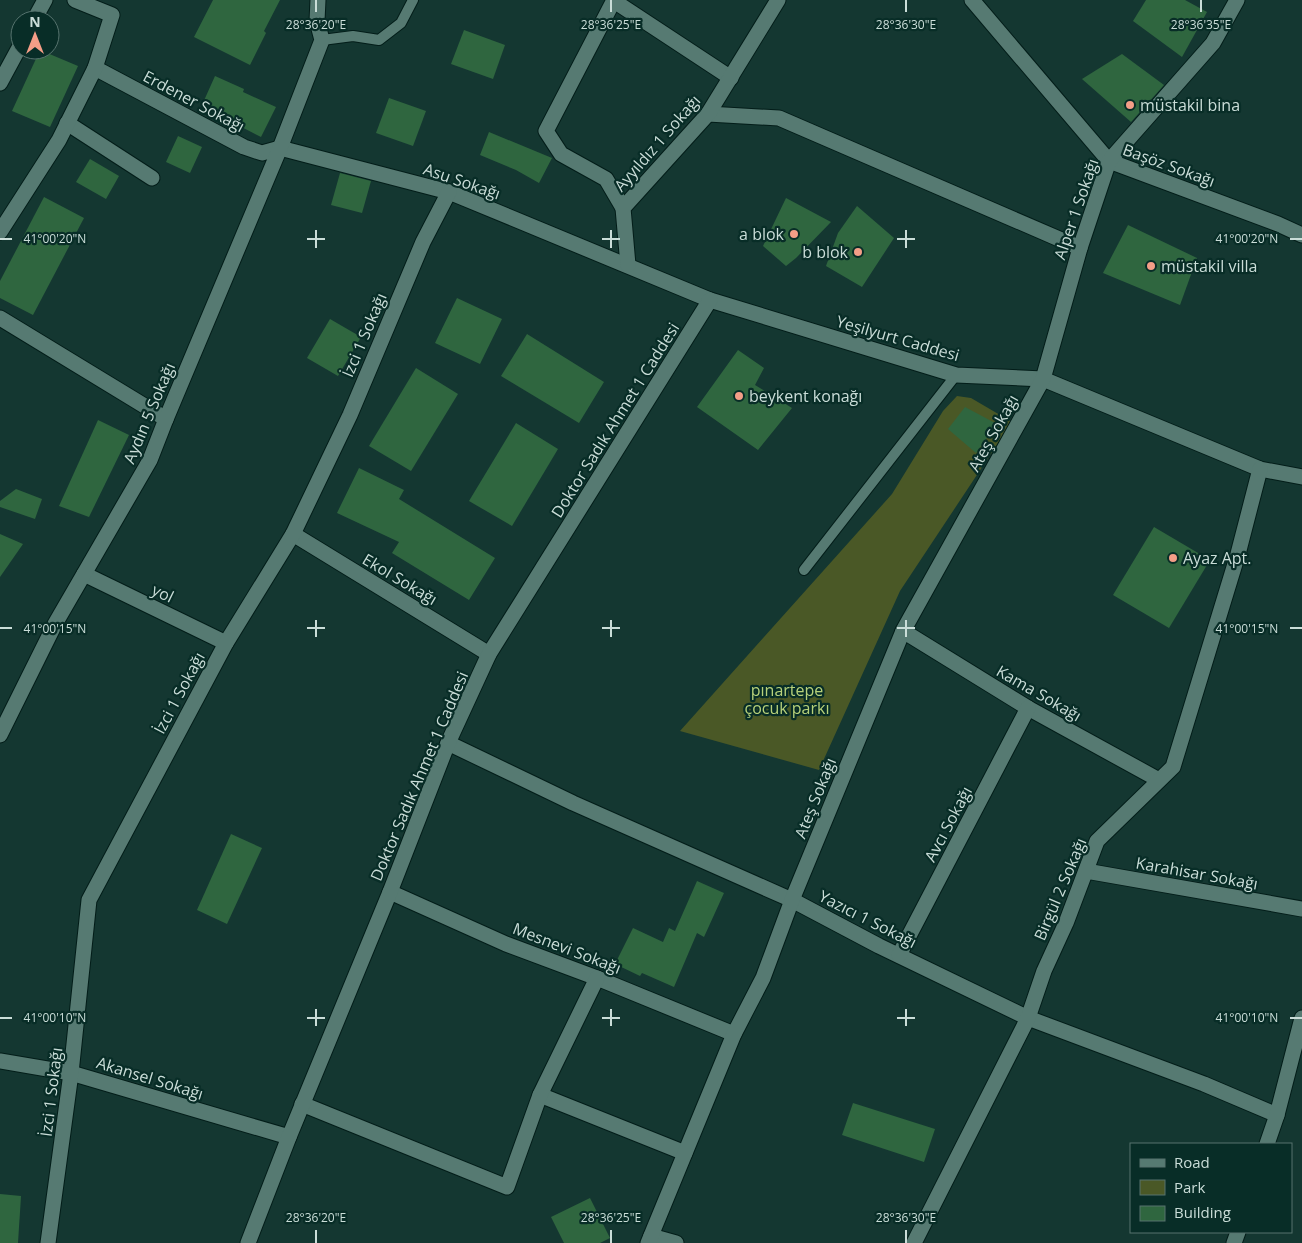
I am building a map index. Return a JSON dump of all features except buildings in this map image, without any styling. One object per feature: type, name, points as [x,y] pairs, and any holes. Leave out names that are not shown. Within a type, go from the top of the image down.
[{"type":"street","points":[[0,232],[59,140],[95,68],[112,15],[75,0]]},
{"type":"street","points":[[318,0],[317,21],[322,40]]},
{"type":"street","points":[[623,208],[606,179],[561,154],[546,131],[614,0],[731,78]]},
{"type":"street","name":"Ayyıldız 1 Sokağı","points":[[628,265],[623,208],[708,114],[778,0]]},
{"type":"street","name":"Başöz Sokağı","points":[[972,0],[1109,161],[1278,224],[1302,235]]},
{"type":"street","name":"Alper 1 Sokağı","points":[[1043,379],[1080,248],[1109,161],[1213,43],[1236,0]]},
{"type":"street","name":"Aydın 5 Sokağı","points":[[0,734],[55,624],[150,460],[280,148],[322,40]]},
{"type":"street","points":[[1,81],[12,60]]},
{"type":"street","name":"Erdener Sokağı","points":[[95,68],[244,147],[262,153],[280,148]]},
{"type":"street","points":[[708,114],[779,118],[1080,248]]},
{"type":"street","points":[[67,123],[152,178]]},
{"type":"street","name":"Asu Sokağı","points":[[280,148],[449,192],[628,265]]},
{"type":"street","name":"İzci 1 Sokağı","points":[[48,1243],[72,1072],[89,900],[226,643],[292,534],[350,415],[423,242],[449,192]]},
{"type":"street","name":"Yeşilyurt Caddesi","points":[[628,265],[710,300],[956,375],[1043,379],[1260,469],[1302,477]]},
{"type":"street","name":"Doktor Sadık Ahmet 1 Caddesi","points":[[248,1243],[448,743],[489,654],[710,300]]},
{"type":"street","points":[[0,318],[166,419]]},
{"type":"street","name":"Ateş Sokağı","points":[[649,1239],[734,1034],[763,978],[792,900],[903,631],[1043,379]]},
{"type":"street","name":"Birgül 2 Sokağı","points":[[914,1243],[1028,1018],[1044,971],[1066,923],[1097,841],[1173,767],[1238,554],[1260,469]]},
{"type":"street","name":"Ekol Sokağı","points":[[292,534],[489,654]]},
{"type":"street","name":"yol","points":[[84,574],[226,643]]},
{"type":"street","name":"Kama Sokağı","points":[[903,631],[1028,708],[1159,780]]},
{"type":"street","name":"Avcı Sokağı","points":[[899,955],[1028,708]]},
{"type":"street","name":"Yazıcı 1 Sokağı","points":[[448,743],[573,803],[792,900],[1028,1018],[1204,1084],[1277,1114]]},
{"type":"street","name":"Karahisar Sokağı","points":[[1086,871],[1302,909]]},
{"type":"street","name":"Mesnevi Sokağı","points":[[390,892],[506,944],[597,978],[734,1034]]},
{"type":"street","points":[[302,1104],[507,1187],[540,1095],[597,978]]},
{"type":"street","points":[[1267,1143],[1277,1114],[1302,1018]]},
{"type":"street","name":"Akansel Sokağı","points":[[0,1060],[72,1072],[289,1137]]},
{"type":"street","points":[[540,1095],[685,1153]]},
{"type":"street","points":[[649,1239],[676,1243]]},
{"type":"lane","points":[[322,40],[353,36],[378,40],[401,23],[413,0]]},
{"type":"lane","points":[[804,570],[956,375]]},
{"type":"green space","name":"pınartepe çocuk parkı","points":[[957,396],[971,398],[1012,422],[900,591],[819,770],[680,731],[892,494],[943,411]]},
{"type":"place","name":"müstakil bina","points":[[1130,105]]},
{"type":"place","name":"a blok","points":[[794,234]]},
{"type":"place","name":"b blok","points":[[858,252]]},
{"type":"place","name":"müstakil villa","points":[[1151,266]]},
{"type":"place","name":"beykent konağı","points":[[739,396]]},
{"type":"place","name":"Ayaz Apt.","points":[[1173,558]]}]
